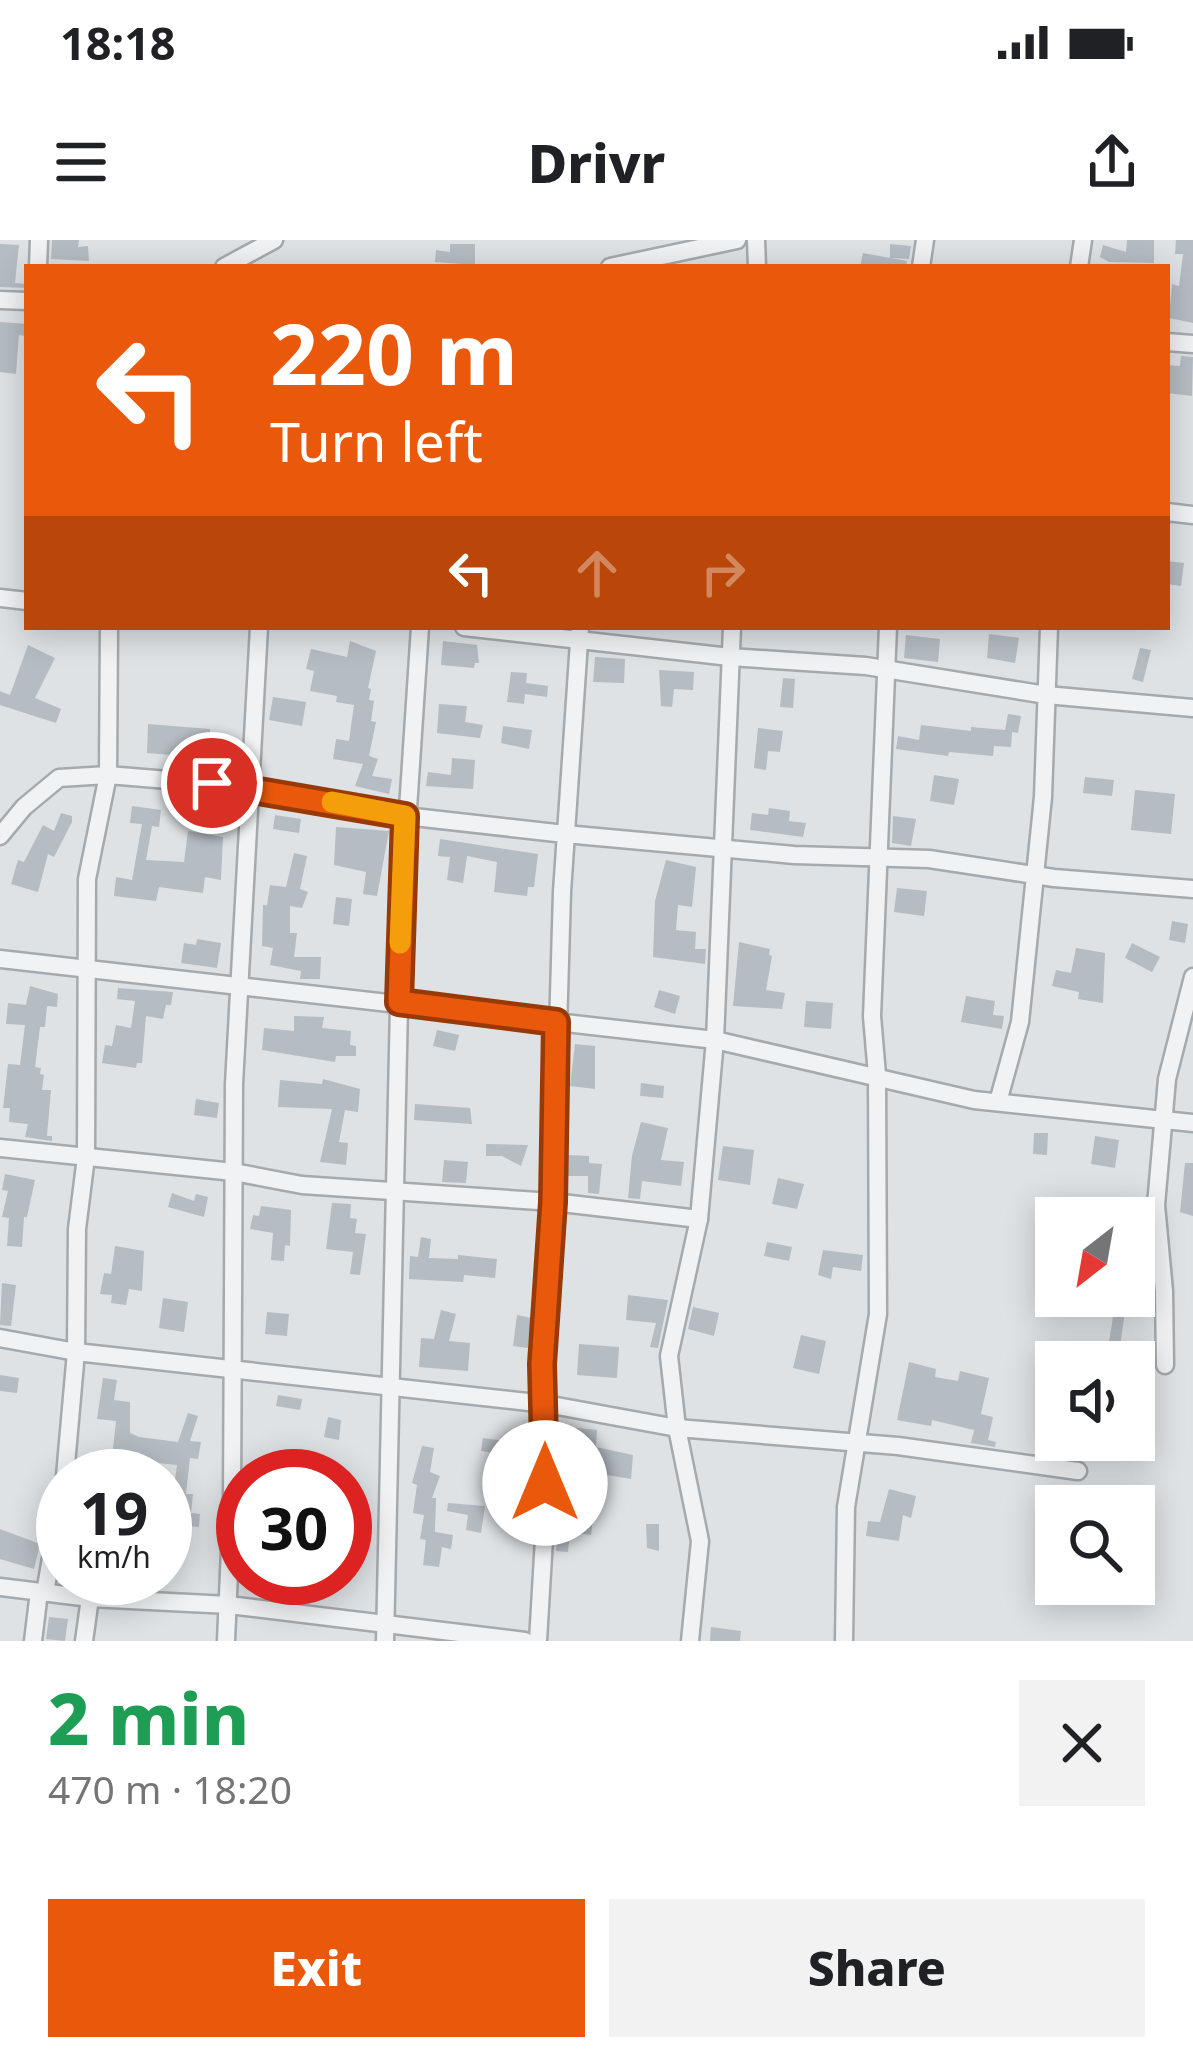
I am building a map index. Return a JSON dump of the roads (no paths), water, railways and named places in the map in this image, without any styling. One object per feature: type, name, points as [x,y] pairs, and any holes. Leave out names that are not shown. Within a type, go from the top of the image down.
[{"type":"street","points":[[229,264],[274,240]]},
{"type":"street","points":[[624,264],[737,240]]},
{"type":"street","points":[[67,1449],[76,1352],[77,1229],[86,1156],[87,879],[108,775],[109,630]]},
{"type":"street","points":[[226,1641],[234,1084],[260,630]]},
{"type":"street","points":[[385,1633],[405,816],[421,630]]},
{"type":"street","points":[[522,630],[580,633],[730,657],[887,670],[1046,695],[1193,708]]},
{"type":"street","points":[[690,1641],[700,1540],[677,1428],[669,1356],[699,1219],[715,1040],[732,630]]},
{"type":"street","points":[[844,1641],[846,1507],[878,1314],[877,1075],[872,1016],[888,630]]},
{"type":"street","points":[[998,1102],[1020,1022],[1035,874],[1048,630]]},
{"type":"street","points":[[538,1641],[546,1404],[542,1364],[553,1202],[556,1022],[580,633]]},
{"type":"street","points":[[0,836],[24,806],[59,778],[108,775],[252,787],[405,816],[565,834],[794,854],[880,856],[1193,889]]},
{"type":"street","points":[[0,959],[715,1040],[974,1100],[1193,1123]]},
{"type":"street","points":[[1165,1365],[1156,1205],[1162,1119],[1167,1078],[1193,977]]},
{"type":"street","points":[[0,1148],[234,1172],[302,1185],[553,1202],[699,1219]]},
{"type":"street","points":[[0,1338],[76,1352],[546,1404],[677,1428],[856,1442],[1078,1471]]},
{"type":"street","points":[[0,1587],[36,1591]]},
{"type":"street","points":[[192,1604],[385,1633],[525,1641]]},
{"type":"street","points":[[33,1641],[40,1605]]},
{"type":"street","points":[[84,1641],[89,1605]]}]
